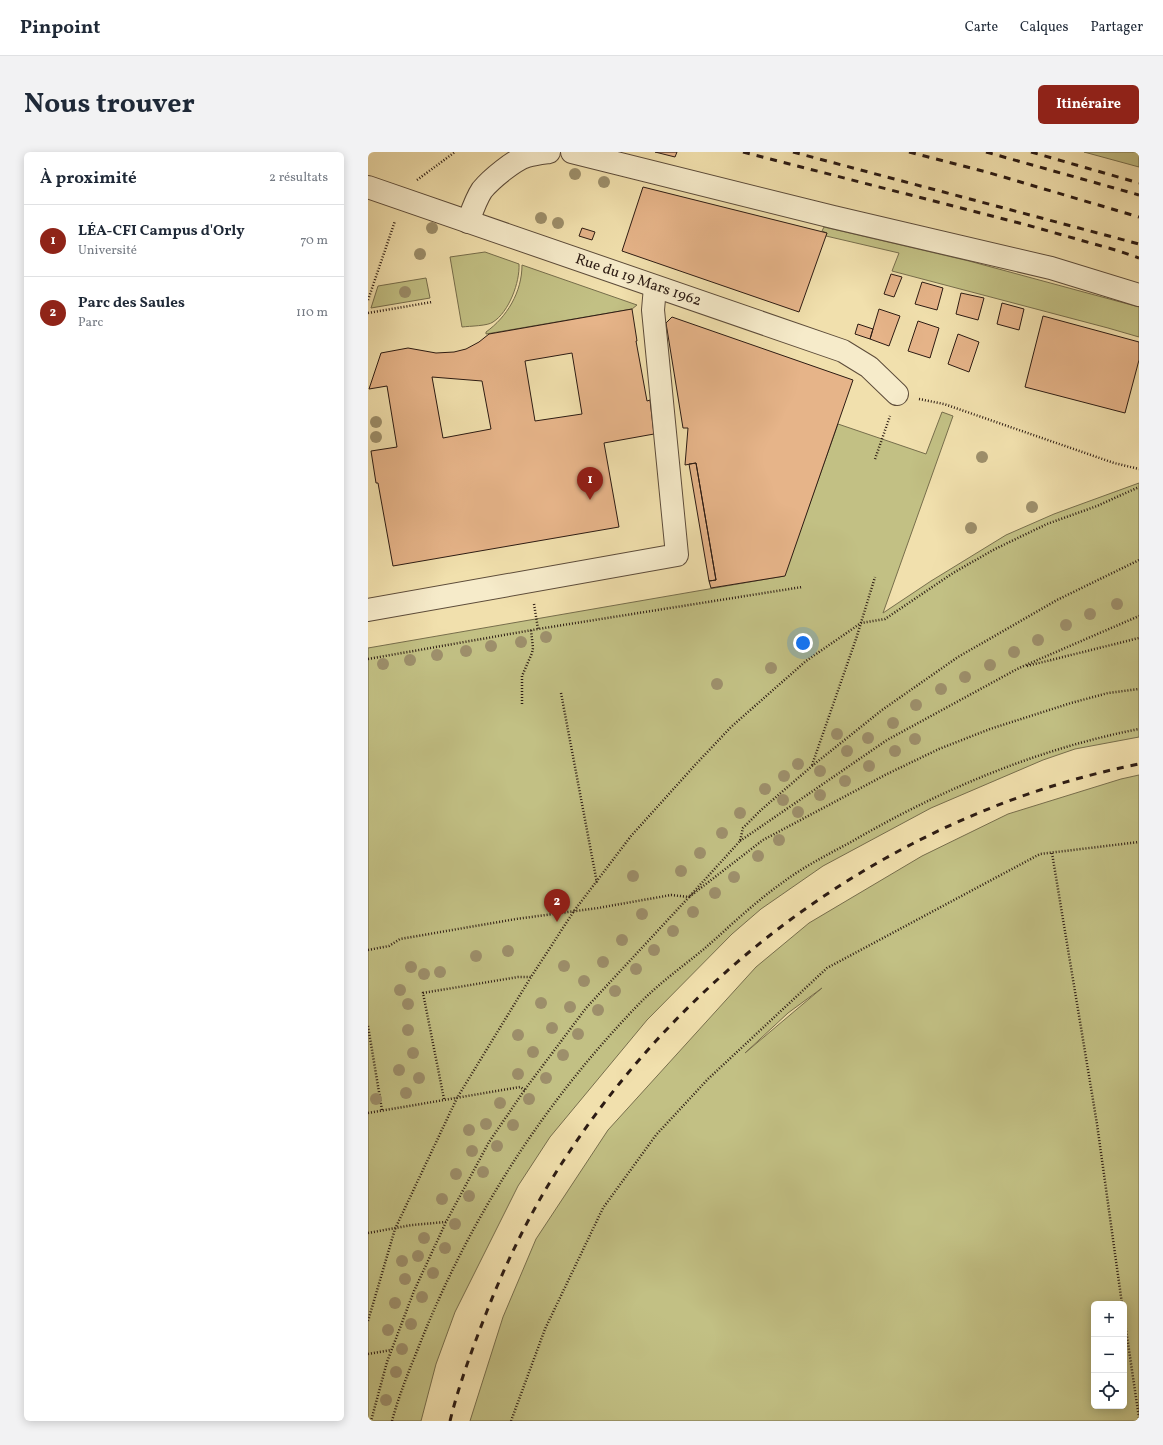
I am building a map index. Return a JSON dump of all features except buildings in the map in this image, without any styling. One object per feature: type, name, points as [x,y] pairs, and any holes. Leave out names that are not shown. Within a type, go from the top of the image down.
[{"type":"street","points":[[468,222],[471,212],[482,190],[500,174],[514,162],[528,156],[549,152]]},
{"type":"street","points":[[572,152],[833,217],[1051,268],[1139,295]]},
{"type":"street","name":"Rue du 19 Mars 1962","points":[[368,188],[843,351],[869,367],[897,394]]},
{"type":"street","points":[[368,610],[677,555],[653,310],[656,287]]},
{"type":"path","points":[[416,181],[453,152]]},
{"type":"path","points":[[368,300],[396,216]]},
{"type":"path","points":[[368,288],[373,287]]},
{"type":"path","points":[[368,313],[432,302]]},
{"type":"path","points":[[875,459],[897,394]]},
{"type":"path","points":[[944,404],[1114,463],[1139,469]]},
{"type":"path","points":[[368,1321],[395,1229],[457,1098],[531,977],[574,911],[597,883],[631,836],[731,727],[806,661],[861,623],[885,619],[953,573],[1047,524],[1097,506],[1139,487]]},
{"type":"path","points":[[740,841],[743,828],[761,810],[812,766],[882,710],[958,657],[1057,600],[1139,560]]},
{"type":"path","points":[[812,766],[861,623],[875,577]]},
{"type":"path","points":[[368,659],[531,630],[802,587]]},
{"type":"path","points":[[371,1421],[391,1350],[414,1292],[446,1222],[489,1142],[525,1090],[586,1008],[740,841],[887,740],[1018,668],[1139,616]]},
{"type":"path","points":[[522,704],[522,676],[533,648],[531,630]]},
{"type":"path","points":[[1018,668],[1139,638]]},
{"type":"path","points":[[368,950],[389,946],[400,939],[516,919],[671,895],[689,897],[763,840],[887,774],[939,749],[990,729],[1048,710],[1108,693],[1139,688]]},
{"type":"path","points":[[561,693],[597,883]]},
{"type":"path","points":[[392,1421],[399,1395],[434,1310],[476,1223],[521,1149],[558,1097],[599,1047],[640,1002],[781,883],[814,862],[880,825],[980,776],[1042,754],[1101,736],[1139,728]]},
{"type":"path","points":[[511,1421],[545,1329],[603,1208],[656,1135],[708,1079],[827,968],[1040,854],[1139,842]]},
{"type":"path","points":[[1052,853],[1097,1124],[1122,1301]]},
{"type":"path","points":[[444,1099],[423,993],[518,977],[531,977]]},
{"type":"path","points":[[368,1026],[382,1110]]},
{"type":"path","points":[[368,1113],[520,1087],[525,1090]]},
{"type":"path","points":[[368,1233],[412,1225],[446,1222]]},
{"type":"path","points":[[1127,1336],[1139,1418]]},
{"type":"path","points":[[368,1354],[391,1350]]},
{"type":"shaded area","points":[[1084,152],[1137,152],[1139,153],[1139,167]]},
{"type":"shaded area","points":[[824,227],[969,261],[1139,307],[1139,337],[892,271],[899,253],[826,236],[827,233],[822,231]]},
{"type":"shaded area","points":[[485,252],[519,264],[518,279],[509,304],[499,317],[491,323],[462,327],[450,257]]},
{"type":"shaded area","points":[[522,265],[637,305],[632,309],[486,334],[486,332],[494,326],[507,311],[512,303],[519,285]]},
{"type":"shaded area","points":[[426,278],[430,298],[371,308],[378,286]]},
{"type":"shaded area","points":[[942,412],[953,416],[883,613],[931,581],[1006,535],[1054,514],[1139,483],[1139,737],[1075,749],[1043,760],[931,808],[823,866],[761,909],[732,934],[647,1020],[550,1137],[518,1186],[455,1312],[436,1364],[421,1421],[368,1421],[368,648],[784,576],[838,424],[926,454]]},
{"type":"shaded area","points":[[1139,775],[1139,1421],[470,1421],[503,1317],[536,1239],[608,1130],[756,967],[809,923],[922,856],[1008,814],[1121,779]],"holes":[[[822,988],[745,1053],[788,1013]]]},
{"type":"railway","points":[[743,152],[1027,225],[1139,258]]},
{"type":"railway","points":[[793,152],[1139,244]]},
{"type":"railway","points":[[909,152],[990,173],[1139,217]]},
{"type":"railway","points":[[986,152],[1139,195]]},
{"type":"railway","points":[[1031,152],[1139,183]]},
{"type":"railway","points":[[450,1421],[467,1366],[495,1292],[521,1235],[551,1180],[614,1090],[674,1022],[739,960],[810,905],[887,858],[967,818],[1051,786],[1139,764]]},
{"type":"place","name":"LÉA-CFI Campus d'Orly","points":[[590,500]]},
{"type":"place","name":"Parc des Saules","points":[[557,922]]}]
